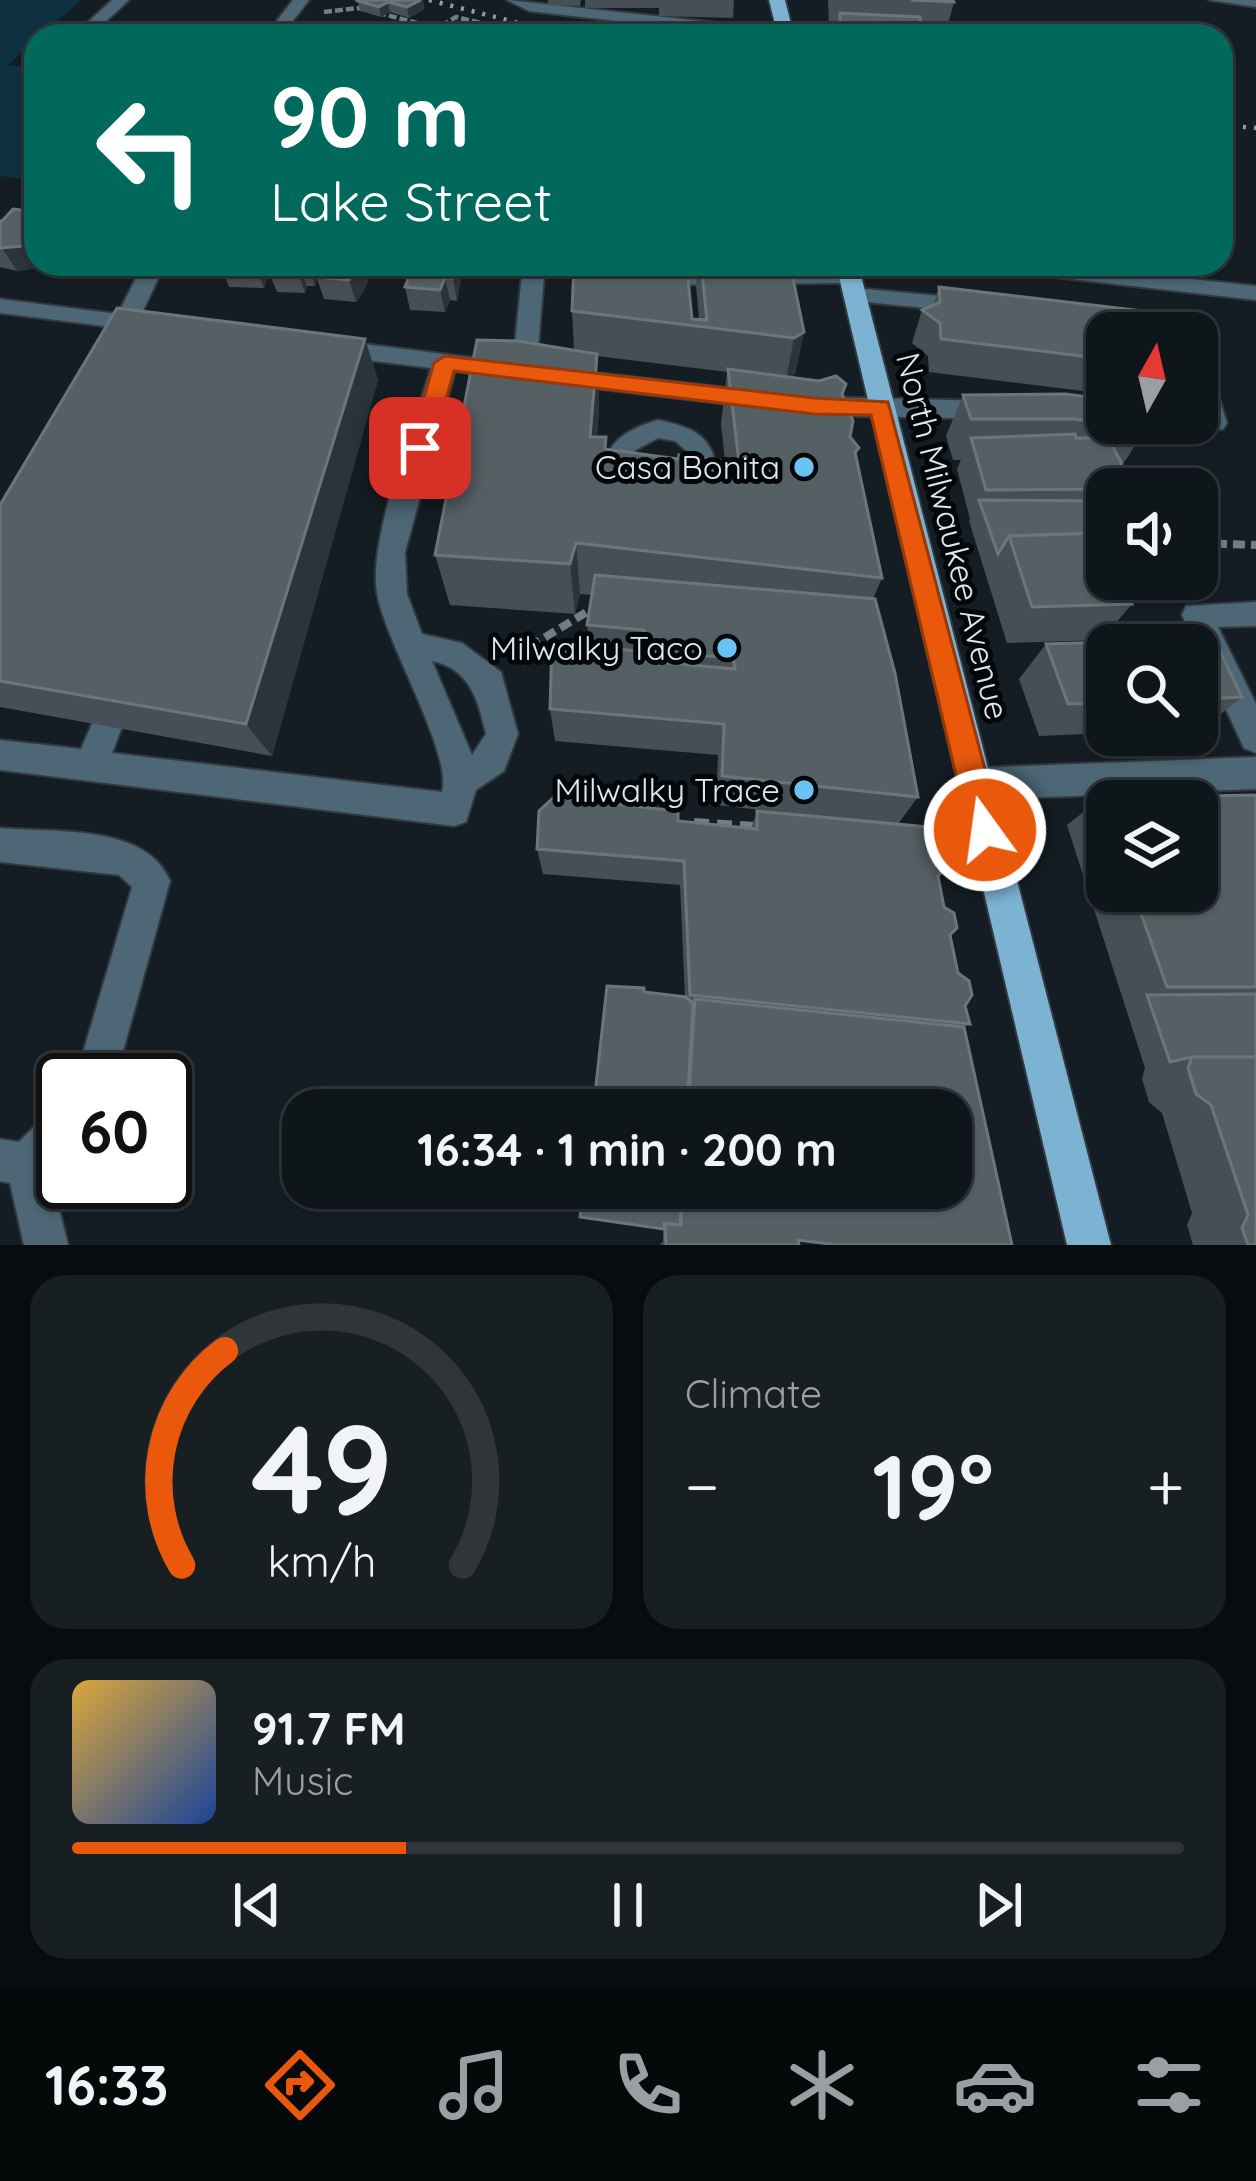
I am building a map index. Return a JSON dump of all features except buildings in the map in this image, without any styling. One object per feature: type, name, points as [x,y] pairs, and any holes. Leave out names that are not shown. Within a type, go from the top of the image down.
[{"type":"main road","name":"North Milwaukee Avenue","points":[[850,278],[1089,1245]]},
{"type":"street","points":[[94,24],[121,0]]},
{"type":"street","points":[[282,24],[301,0]]},
{"type":"street","points":[[515,0],[530,6],[680,24]]},
{"type":"street","points":[[1217,0],[1256,2]]},
{"type":"street","points":[[103,361],[148,276]]},
{"type":"street","points":[[524,373],[533,276]]},
{"type":"street","points":[[644,276],[850,278],[996,309]]},
{"type":"street","points":[[1170,276],[1180,312]]},
{"type":"street","points":[[1178,276],[1256,293]]},
{"type":"street","points":[[0,306],[179,328]]},
{"type":"street","points":[[312,346],[814,406],[1020,412]]},
{"type":"street","points":[[0,755],[454,810],[462,781],[452,737],[430,700],[392,594],[391,552],[445,363]]},
{"type":"street","points":[[658,429],[661,388]]},
{"type":"street","points":[[1256,614],[1198,615],[1256,738]]},
{"type":"street","points":[[409,644],[451,652],[490,682],[502,734],[492,760],[462,781]]},
{"type":"street","points":[[90,767],[106,727]]},
{"type":"street","points":[[973,784],[1256,772]]},
{"type":"street","points":[[0,845],[127,858],[152,881],[103,1053]]},
{"type":"street","points":[[14,1162],[46,1245]]},
{"type":"path","points":[[358,8],[421,24]]},
{"type":"path","points":[[444,24],[456,17],[485,24]]},
{"type":"path","points":[[1218,544],[1256,545]]},
{"type":"path","points":[[514,656],[598,605]]},
{"type":"path","points":[[681,822],[777,829]]},
{"type":"shaded area","points":[[0,0],[81,0],[54,24],[24,24],[24,51],[8,65],[24,67],[24,179],[0,176]]},
{"type":"railway","points":[[429,0],[522,24]]},
{"type":"railway","points":[[1233,126],[1256,128]]},
{"type":"place","name":"Casa Bonita","points":[[804,467]]},
{"type":"place","name":"Milwalky Taco","points":[[727,648]]},
{"type":"place","name":"Milwalky Trace","points":[[804,790]]},
{"type":"route","points":[[420,448],[445,363],[814,406],[880,407],[985,830]]}]
